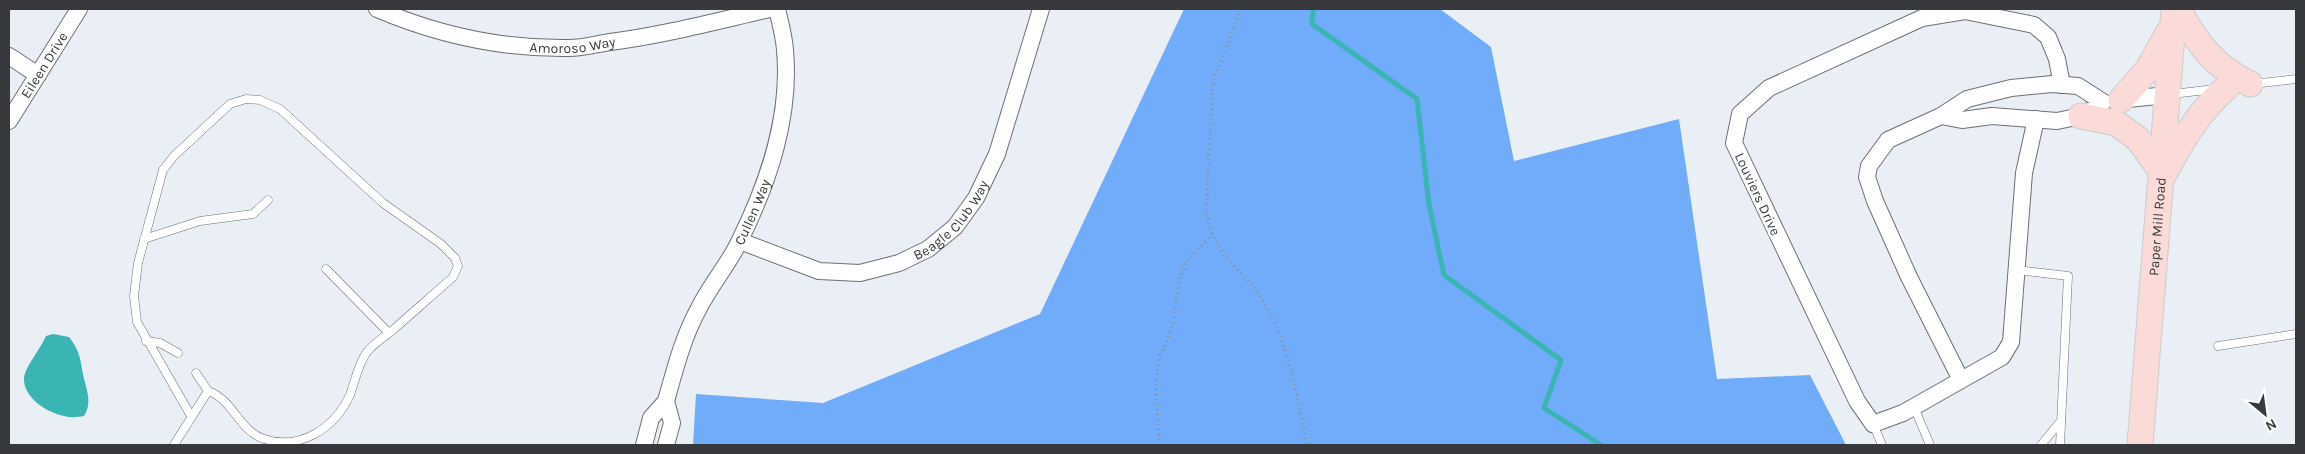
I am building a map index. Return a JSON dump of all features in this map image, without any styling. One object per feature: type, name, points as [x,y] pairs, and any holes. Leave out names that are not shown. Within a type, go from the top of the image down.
[{"type":"main road","points":[[2081,116],[2116,123],[2138,139],[2161,176],[2189,128],[2207,104],[2238,86],[2230,74],[2201,46],[2175,10]]},
{"type":"main road","points":[[2112,101],[2148,69],[2166,38],[2175,10]]},
{"type":"main road","name":"Paper Mill Road","points":[[2140,445],[2175,10]]},
{"type":"street","name":"Eileen Drive","points":[[9,121],[79,9]]},
{"type":"street","name":"Amoroso Way","points":[[377,9],[414,25],[452,35],[529,46],[570,48],[636,39],[770,9]]},
{"type":"street","name":"Cullen Way","points":[[644,445],[651,418],[666,401],[683,342],[698,308],[740,240],[771,166],[781,127],[785,91],[785,49],[777,9]]},
{"type":"street","name":"Beagle Club Way","points":[[740,240],[819,271],[860,273],[899,263],[928,249],[956,226],[976,198],[996,154],[1041,9]]},
{"type":"street","name":"Louviers Drive","points":[[1874,424],[1857,401],[1734,143],[1740,114],[1769,88],[1913,22],[1922,18],[1965,11],[2034,25],[2048,37],[2057,59],[2062,85]]},
{"type":"street","points":[[9,56],[38,75]]},
{"type":"street","points":[[1961,380],[1909,277],[1875,201],[1867,177],[1869,166],[1888,140],[1941,116],[1967,99],[1976,96],[2011,88],[2062,85],[2078,86],[2112,101]]},
{"type":"street","points":[[1941,116],[1962,120],[1992,116],[2057,120],[2081,116],[2112,101],[2167,95]]},
{"type":"street","points":[[1874,424],[1914,407],[2002,357],[2011,342],[2024,173],[2036,119]]},
{"type":"street","name":"Cullen Way","points":[[666,401],[672,423],[666,445]]},
{"type":"lane","points":[[2167,95],[2296,79]]},
{"type":"lane","points":[[191,416],[146,340],[138,322],[134,296],[138,263],[162,170],[174,156],[230,104],[246,99],[260,100],[280,109],[383,203],[441,244],[455,258],[458,266],[453,277],[367,352],[342,409],[334,420],[303,440],[282,444],[250,433],[218,394],[208,391],[196,373]]},
{"type":"lane","points":[[144,239],[200,221],[253,214],[268,200]]},
{"type":"lane","points":[[326,269],[389,333]]},
{"type":"lane","points":[[2017,270],[2068,276],[2060,445]]},
{"type":"lane","points":[[2218,346],[2296,334]]},
{"type":"lane","points":[[146,340],[160,342],[178,353]]},
{"type":"lane","points":[[174,445],[208,391]]},
{"type":"lane","points":[[1914,407],[1930,445]]},
{"type":"lane","points":[[2041,445],[2060,422]]},
{"type":"lane","points":[[1874,424],[1882,445]]},
{"type":"path","points":[[1241,9],[1213,81],[1206,214],[1212,234],[1223,254],[1253,284],[1263,300],[1283,343],[1307,445]]},
{"type":"path","points":[[1159,445],[1156,379],[1159,359],[1173,325],[1180,277],[1187,260],[1212,234]]},
{"type":"shaded area","points":[[1184,9],[1440,9],[1491,47],[1514,161],[1679,119],[1717,379],[1810,375],[1846,445],[693,445],[696,394],[823,403],[1040,314]]},
{"type":"shaded area","points":[[53,334],[69,337],[77,351],[88,395],[88,406],[84,416],[69,417],[51,412],[32,398],[25,385],[24,378],[30,363],[46,336]]},
{"type":"waterway","points":[[1313,9],[1312,24],[1417,99],[1429,205],[1444,275],[1561,360],[1544,408],[1601,445]]}]
